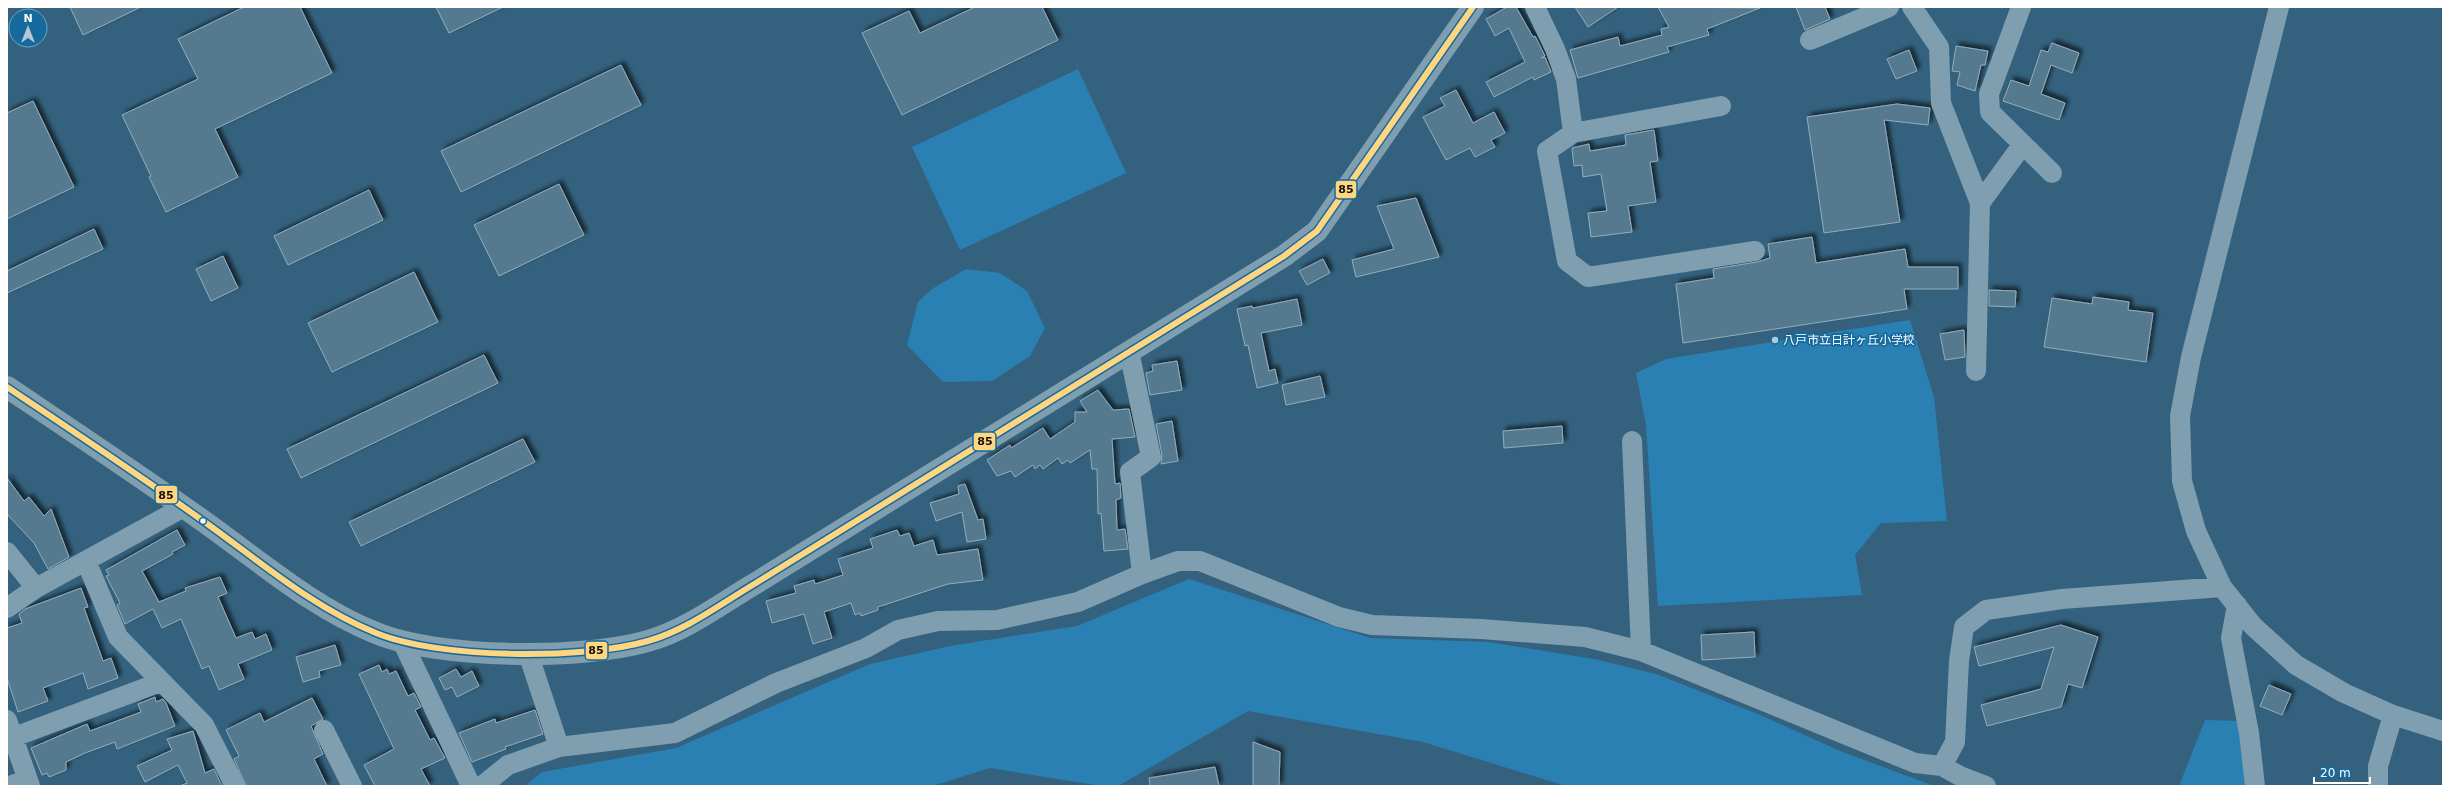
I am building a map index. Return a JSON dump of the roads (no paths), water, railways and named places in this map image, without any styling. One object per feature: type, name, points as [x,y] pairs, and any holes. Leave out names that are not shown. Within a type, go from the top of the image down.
[{"type":"street","points":[[7,387],[184,507],[311,598],[353,623],[378,634],[435,648],[528,653],[594,650],[650,641],[673,631],[756,583],[1284,256],[1317,231],[1473,7]]},
{"type":"street","points":[[1535,7],[1556,50],[1566,79],[1573,133]]},
{"type":"street","points":[[1810,40],[1889,7]]},
{"type":"street","points":[[1912,7],[1939,47],[1942,103],[1980,203],[1976,371]]},
{"type":"street","points":[[2021,7],[1988,94],[1990,112],[2052,173]]},
{"type":"street","points":[[2279,7],[2191,357],[2180,416],[2182,481],[2196,531],[2222,587],[2253,626],[2296,666],[2344,693],[2393,715],[2443,730]]},
{"type":"street","points":[[1721,106],[1573,133],[1547,151],[1567,262],[1588,277],[1755,251]]},
{"type":"street","points":[[1980,203],[2023,144]]},
{"type":"street","points":[[1129,351],[1151,457],[1130,472],[1142,574]]},
{"type":"street","points":[[1632,441],[1641,651]]},
{"type":"street","points":[[7,608],[36,588],[184,507]]},
{"type":"street","points":[[7,552],[36,588]]},
{"type":"street","points":[[86,561],[118,637],[204,725],[235,786]]},
{"type":"street","points":[[482,786],[508,765],[559,746],[675,733],[776,683],[866,648],[898,630],[938,621],[997,620],[1078,602],[1142,574],[1178,561],[1200,561],[1339,617],[1372,625],[1481,629],[1585,637],[1641,651],[1915,764],[1942,766],[1960,776],[1986,786]]},
{"type":"street","points":[[1942,766],[1955,742],[1959,660],[1964,627],[1986,610],[2062,599],[2222,587]]},
{"type":"street","points":[[2237,605],[2231,638],[2249,733],[2255,786]]},
{"type":"street","points":[[402,641],[471,786]]},
{"type":"street","points":[[528,653],[559,746]]},
{"type":"street","points":[[22,784],[10,728],[161,682]]},
{"type":"street","points":[[2378,786],[2378,766],[2393,715]]},
{"type":"street","points":[[324,730],[352,786]]},
{"type":"place","name":"八戸市立日計ヶ丘小学校","points":[[1775,340]]}]
